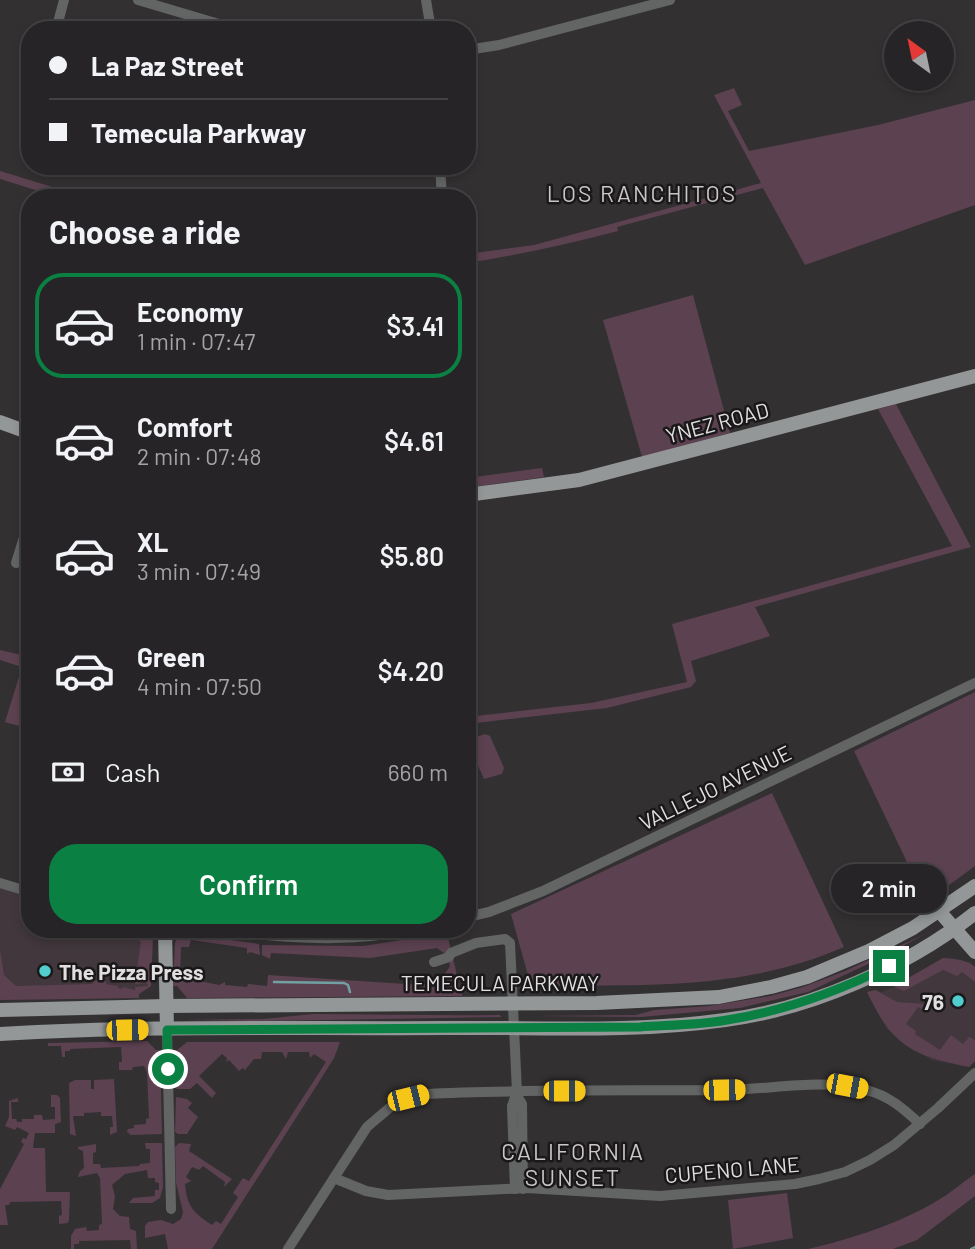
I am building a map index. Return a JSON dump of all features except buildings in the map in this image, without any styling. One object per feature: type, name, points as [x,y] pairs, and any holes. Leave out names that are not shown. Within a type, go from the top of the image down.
[{"type":"main road","name":"YNEZ ROAD","points":[[476,494],[579,480],[975,376]]},
{"type":"main road","points":[[0,422],[21,430]]},
{"type":"main road","name":"TEMECULA PARKWAY","points":[[0,1010],[688,1000],[771,987],[807,977],[869,951],[939,911],[975,886]]},
{"type":"main road","points":[[0,1034],[167,1030],[640,1027],[727,1020],[785,1008],[831,993],[874,974],[973,919],[953,902]]},
{"type":"main road","points":[[939,911],[975,952]]},
{"type":"main road","points":[[165,938],[167,1030]]},
{"type":"street","points":[[58,21],[64,0]]},
{"type":"street","points":[[138,0],[209,21]]},
{"type":"street","points":[[426,0],[430,21]]},
{"type":"street","points":[[476,49],[499,45],[670,0]]},
{"type":"street","points":[[16,563],[21,547]]},
{"type":"street","name":"VALLEJO AVENUE","points":[[476,915],[543,891],[975,683]]},
{"type":"street","points":[[0,883],[21,889]]},
{"type":"street","points":[[435,961],[476,943],[505,939],[510,943],[517,1094],[523,1104],[519,1189]]},
{"type":"street","points":[[167,1030],[170,1209]]},
{"type":"street","name":"CUPENO LANE","points":[[334,1178],[366,1191],[388,1195],[519,1189],[660,1196],[795,1184],[845,1172],[870,1160],[920,1124],[975,1073]]},
{"type":"street","points":[[288,1249],[367,1127],[394,1104],[423,1094],[746,1089],[824,1083],[869,1090],[886,1097],[901,1106],[920,1124]]},
{"type":"shaded area","points":[[734,88],[742,105],[728,111],[749,151],[878,125],[975,100],[975,205],[805,265],[763,188],[617,227],[618,231],[599,236],[476,261],[476,253],[534,245],[761,183],[714,95]]},
{"type":"shaded area","points":[[0,171],[59,189],[32,189],[0,179]]},
{"type":"shaded area","points":[[693,295],[730,433],[642,457],[603,320]]},
{"type":"shaded area","points":[[896,404],[971,547],[755,607],[770,636],[691,661],[696,681],[691,687],[607,708],[476,723],[476,716],[591,703],[687,682],[672,624],[952,546],[878,409]]},
{"type":"shaded area","points":[[542,468],[544,477],[476,487],[476,477]]},
{"type":"shaded area","points":[[0,650],[21,655],[21,667],[0,660]]},
{"type":"shaded area","points":[[21,670],[21,726],[5,722]]},
{"type":"shaded area","points":[[975,692],[975,866],[926,902],[854,751]]},
{"type":"shaded area","points":[[485,734],[490,736],[504,768],[502,774],[484,779],[476,761],[476,737]]},
{"type":"shaded area","points":[[772,793],[844,947],[805,962],[728,979],[651,985],[531,986],[511,914]]},
{"type":"shaded area","points":[[0,888],[21,894],[21,938],[153,938],[151,986],[139,994],[139,998],[0,1000]]},
{"type":"shaded area","points":[[925,934],[808,992],[740,1008],[641,1017],[534,1016],[636,1015],[654,1010],[709,1006],[770,996],[845,971]]},
{"type":"shaded area","points":[[153,938],[151,986],[139,994],[139,998],[0,1000],[0,950],[4,975],[16,986],[92,984],[99,978],[106,984],[122,989],[135,990],[135,987],[148,986],[147,983],[135,984],[141,941],[133,939]]},
{"type":"shaded area","points":[[177,938],[216,938],[259,944],[260,955],[250,952],[247,954],[247,948],[191,940],[189,947],[181,947],[180,977],[219,985],[225,982],[225,985],[267,986],[268,975],[421,985],[434,981],[450,966],[448,956],[437,948],[370,958],[271,953],[270,959],[262,955],[262,945],[363,946],[415,938],[448,938],[462,996],[187,998],[177,986],[173,986]]},
{"type":"shaded area","points":[[943,958],[964,961],[975,967],[975,982],[962,972],[957,976],[943,970],[904,991],[895,987],[896,985]]},
{"type":"shaded area","points":[[970,962],[975,967],[975,1061],[969,1067],[932,1060],[907,1046],[887,1029],[867,992],[881,992],[903,981]]},
{"type":"shaded area","points":[[875,990],[897,1002],[925,1004],[921,1009],[918,1007],[906,1024],[916,1031],[915,1034],[940,1050],[951,1035],[963,1044],[969,1037],[975,1040],[975,1061],[969,1067],[933,1058],[906,1046],[877,1011],[867,992]]},
{"type":"shaded area","points":[[313,1014],[501,1017],[185,1020],[263,1019]]},
{"type":"shaded area","points":[[147,1041],[156,1050],[160,1050],[162,1134],[131,1135],[127,1132],[128,1129],[134,1128],[134,1125],[146,1124],[146,1119],[149,1118],[147,1072],[144,1066],[119,1070],[119,1062],[122,1062],[121,1047],[70,1049],[65,1051],[65,1057],[62,1057],[61,1046],[48,1046],[48,1043]]},
{"type":"shaded area","points":[[187,1042],[340,1042],[334,1058],[212,1249],[168,1249],[165,1234],[145,1238],[145,1226],[148,1222],[161,1220],[173,1224],[181,1219],[183,1212],[176,1183],[175,1147],[179,1143],[191,1144],[189,1151],[232,1179],[224,1187],[225,1182],[203,1166],[199,1170],[192,1167],[186,1177],[191,1181],[185,1184],[192,1209],[212,1225],[216,1221],[221,1224],[238,1197],[233,1193],[243,1178],[249,1181],[326,1062],[314,1054],[310,1058],[309,1052],[288,1052],[286,1059],[282,1052],[262,1052],[261,1059],[254,1059],[245,1070],[243,1068],[239,1071],[229,1060],[226,1062],[227,1058],[222,1054],[199,1076],[216,1093],[212,1098],[197,1083],[190,1089],[177,1089],[174,1086],[173,1050]]},
{"type":"shaded area","points":[[114,1079],[117,1132],[110,1135],[110,1127],[113,1127],[112,1116],[101,1116],[101,1112],[73,1116],[76,1136],[70,1134],[69,1083],[75,1080],[91,1080],[91,1089],[94,1089],[94,1080]]},
{"type":"shaded area","points":[[51,1095],[60,1098],[61,1122],[55,1124],[55,1133],[35,1133],[33,1148],[45,1148],[46,1192],[70,1192],[68,1223],[59,1224],[59,1216],[62,1215],[61,1201],[10,1202],[5,1205],[8,1225],[0,1225],[0,1189],[24,1144],[21,1142],[23,1138],[26,1139],[29,1133],[17,1127],[15,1130],[5,1126],[9,1117],[9,1101],[18,1098],[18,1102],[11,1102],[12,1119],[17,1122],[34,1119],[34,1115],[42,1115],[43,1120],[55,1119]]},
{"type":"shaded area","points":[[176,1097],[192,1103],[188,1108],[198,1117],[187,1134],[175,1132]]},
{"type":"shaded area","points":[[145,1143],[162,1143],[163,1187],[160,1198],[152,1203],[129,1203],[133,1198],[155,1196],[155,1190],[159,1190],[159,1183],[155,1182],[155,1178],[148,1178],[147,1170],[125,1174],[112,1185],[115,1196],[113,1209],[120,1216],[129,1217],[130,1229],[136,1231],[137,1249],[131,1249],[130,1240],[79,1241],[79,1244],[74,1244],[74,1249],[71,1249],[71,1236],[75,1229],[86,1227],[87,1231],[99,1230],[99,1225],[102,1224],[100,1178],[97,1173],[78,1177],[84,1168],[83,1151],[78,1147],[96,1144],[93,1164],[100,1164],[101,1168],[139,1166],[150,1163],[150,1149],[146,1149]]},
{"type":"shaded area","points":[[975,1174],[975,1196],[917,1240],[893,1249],[808,1249],[859,1235],[909,1216]]},
{"type":"shaded area","points":[[787,1193],[793,1238],[733,1249],[728,1200]]},
{"type":"waterway","points":[[274,982],[344,983],[348,985],[350,992]]},
{"type":"waterway","points":[[971,1249],[975,1247]]},
{"type":"place","name":"The Pizza Press","points":[[45,971]]},
{"type":"place","name":"76","points":[[958,1001]]},
{"type":"district","name":"LOS RANCHITOS","points":[[642,193]]},
{"type":"district","name":"CALIFORNIA SUNSET","points":[[573,1164]]},
{"type":"route","points":[[168,1069],[167,1030],[640,1027],[707,1022],[796,1005],[831,993],[889,966]]}]
